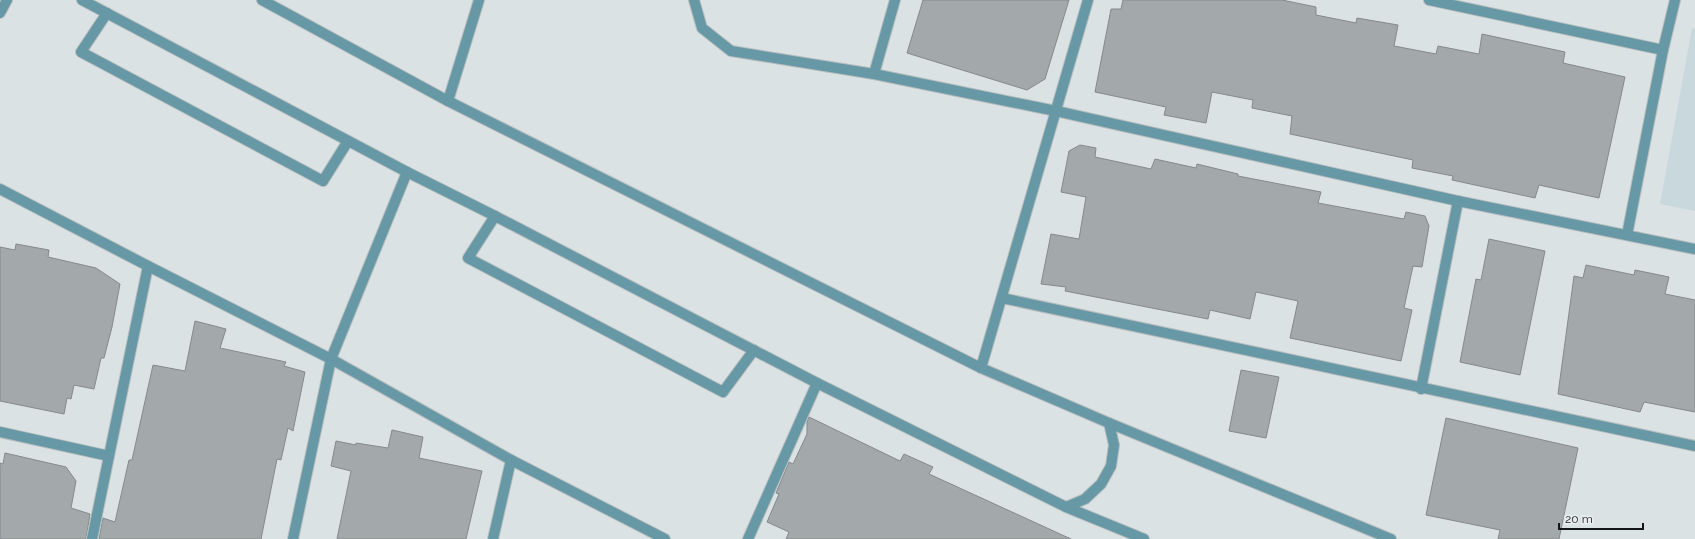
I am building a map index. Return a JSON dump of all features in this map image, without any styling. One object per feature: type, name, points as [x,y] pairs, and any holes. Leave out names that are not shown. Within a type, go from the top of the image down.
[{"type":"street","points":[[0,13],[7,0]]},
{"type":"street","points":[[82,0],[407,172],[496,216],[817,383],[1066,507],[1144,539]]},
{"type":"street","points":[[262,0],[448,101],[981,368],[1109,423],[1391,539]]},
{"type":"street","points":[[448,101],[479,0]]},
{"type":"street","points":[[694,0],[702,28],[731,50],[874,74],[1056,111],[1458,201],[1695,249]]},
{"type":"street","points":[[874,74],[896,0]]},
{"type":"street","points":[[981,368],[1088,0]]},
{"type":"street","points":[[1429,0],[1663,50]]},
{"type":"street","points":[[1627,235],[1663,50],[1675,0]]},
{"type":"street","points":[[107,13],[81,52],[316,178],[323,181],[348,141]]},
{"type":"street","points":[[293,539],[331,358],[407,172]]},
{"type":"street","points":[[0,189],[148,266],[331,358],[511,460],[665,539]]},
{"type":"street","points":[[1421,388],[1458,201]]},
{"type":"street","points":[[496,216],[468,258],[722,392],[754,350]]},
{"type":"street","points":[[92,539],[148,266]]},
{"type":"street","points":[[1002,298],[1695,446]]},
{"type":"street","points":[[748,539],[817,383]]},
{"type":"street","points":[[1066,507],[1085,499],[1101,484],[1111,466],[1114,444],[1109,423]]},
{"type":"street","points":[[0,432],[109,456]]},
{"type":"street","points":[[493,539],[511,460]]},
{"type":"shaded area","points":[[1692,28],[1695,29],[1695,211],[1660,204]]},
{"type":"building","points":[[923,0],[1069,0],[1045,79],[1027,90],[907,53]]},
{"type":"building","points":[[1123,0],[1282,0],[1316,7],[1316,15],[1356,23],[1357,18],[1398,25],[1394,46],[1436,54],[1438,46],[1479,54],[1482,34],[1565,52],[1563,63],[1625,77],[1599,198],[1539,185],[1535,198],[1452,180],[1453,176],[1412,168],[1413,160],[1290,134],[1292,116],[1252,108],[1253,100],[1212,92],[1206,123],[1164,115],[1166,107],[1095,92],[1111,9],[1121,9]]},
{"type":"building","points":[[1080,145],[1096,148],[1095,157],[1151,169],[1155,159],[1196,168],[1197,164],[1238,174],[1238,176],[1321,192],[1318,203],[1404,219],[1406,212],[1425,216],[1429,226],[1422,267],[1413,266],[1404,308],[1412,310],[1401,361],[1290,338],[1298,301],[1256,292],[1250,319],[1210,310],[1208,319],[1065,291],[1066,287],[1041,284],[1051,234],[1079,239],[1086,197],[1061,192],[1069,151]]},
{"type":"building","points":[[1489,239],[1545,251],[1520,375],[1460,362],[1476,279],[1481,280]]},
{"type":"building","points":[[16,244],[49,250],[48,257],[96,268],[120,284],[112,327],[104,358],[101,358],[94,389],[74,385],[71,399],[67,398],[64,414],[0,401],[0,247],[15,250]]},
{"type":"building","points":[[1586,265],[1634,275],[1635,270],[1669,277],[1665,294],[1695,300],[1695,412],[1644,402],[1640,412],[1558,394],[1574,276],[1583,278]]},
{"type":"building","points":[[195,321],[226,329],[220,348],[286,362],[284,366],[305,372],[293,431],[288,428],[281,460],[277,459],[261,539],[99,539],[103,518],[115,522],[129,460],[132,460],[153,365],[185,371]]},
{"type":"building","points":[[1241,370],[1279,377],[1266,438],[1229,431]]},
{"type":"building","points":[[809,417],[900,461],[904,454],[933,467],[929,474],[1071,539],[786,539],[789,532],[767,522],[779,494],[776,493],[789,462],[793,464],[807,434],[807,422]]},
{"type":"building","points":[[1446,418],[1578,448],[1559,539],[1498,539],[1500,530],[1426,515]]},
{"type":"building","points":[[392,430],[423,437],[419,458],[482,471],[466,539],[337,539],[351,471],[331,466],[336,441],[356,445],[356,443],[388,448]]},
{"type":"building","points":[[5,453],[66,467],[76,481],[71,508],[90,514],[86,539],[0,539],[0,463],[3,464]]}]
